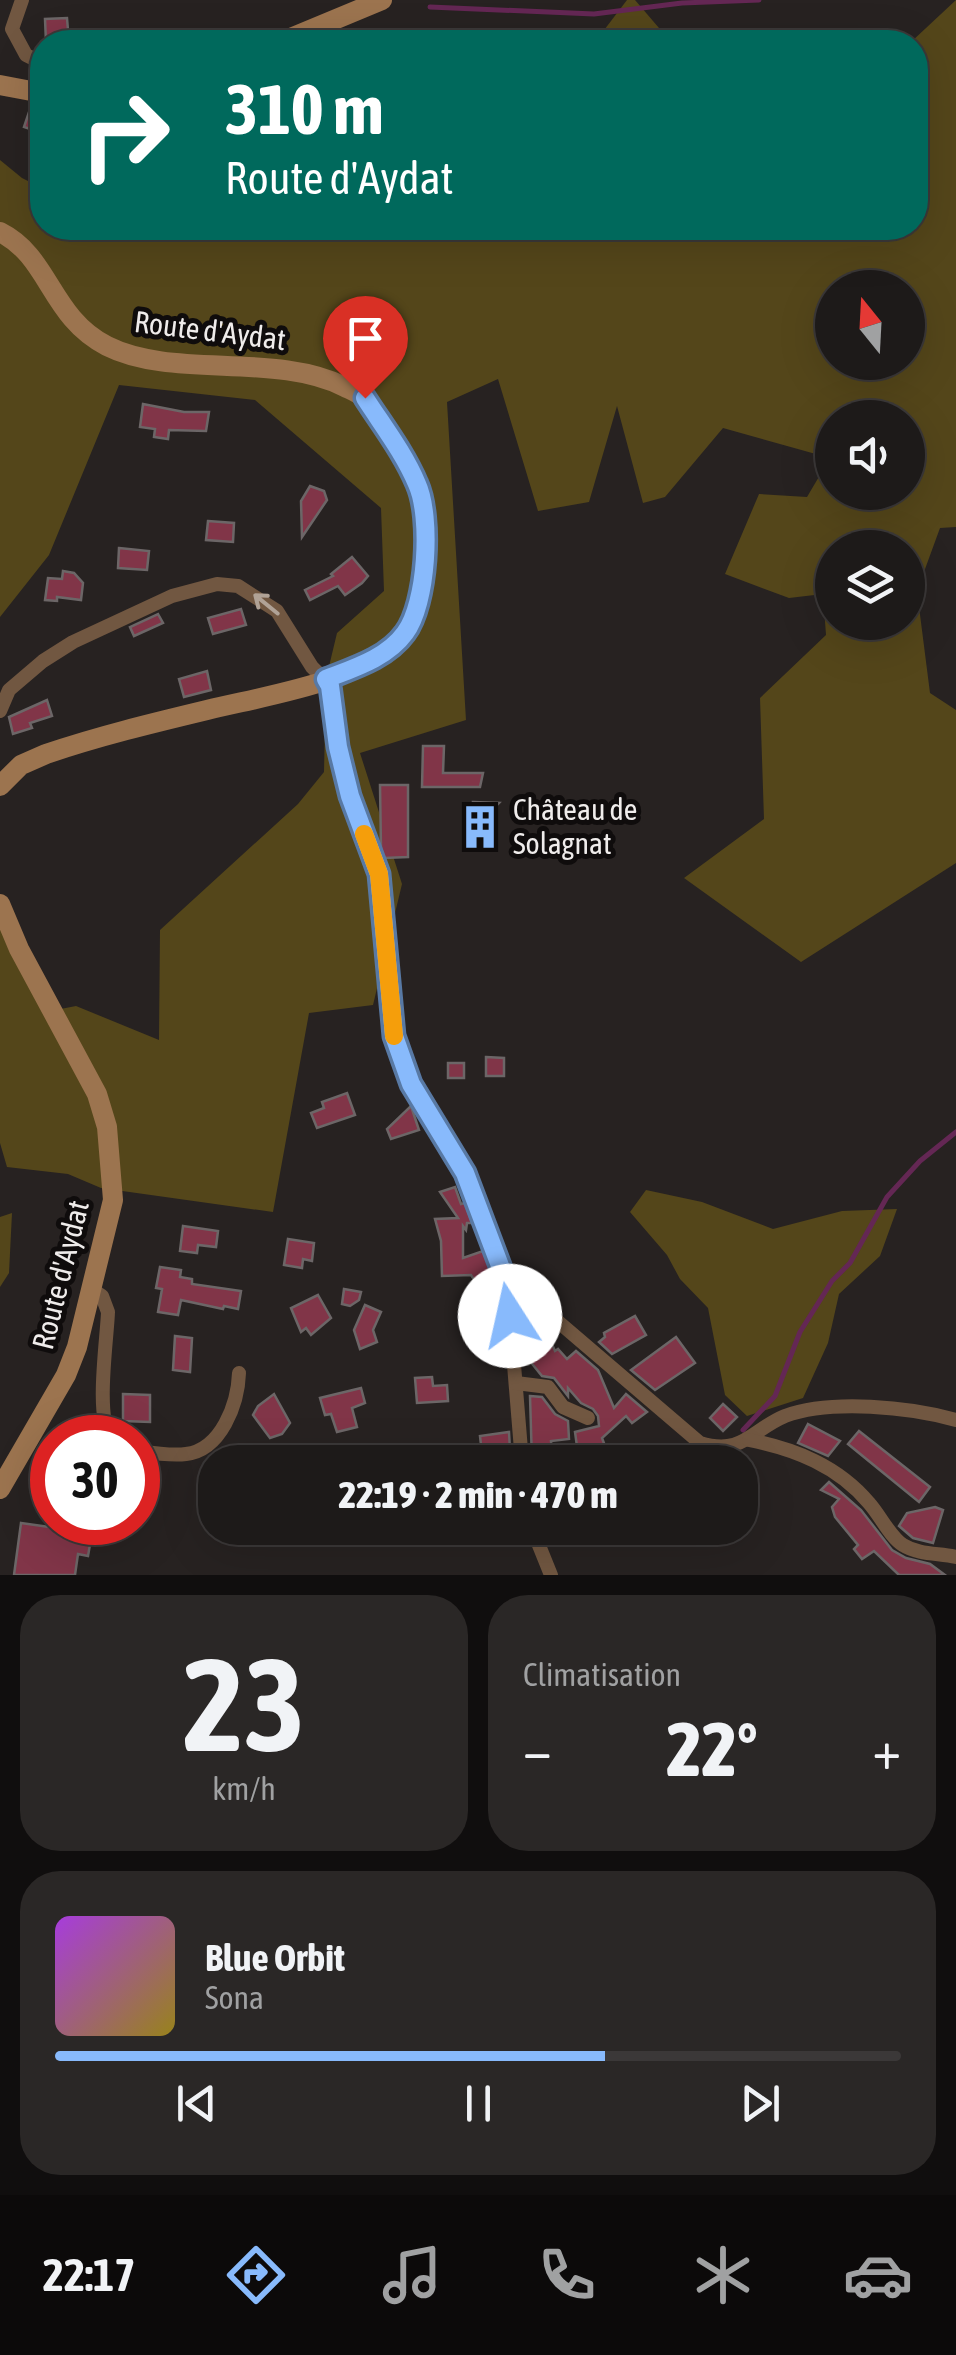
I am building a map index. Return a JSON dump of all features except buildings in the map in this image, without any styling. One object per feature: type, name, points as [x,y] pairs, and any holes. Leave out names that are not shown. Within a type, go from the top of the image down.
[{"type":"main road","points":[[310,30],[382,0]]},
{"type":"main road","points":[[0,84],[30,90]]},
{"type":"main road","name":"Route d'Aydat","points":[[0,232],[27,249],[61,307],[80,328],[106,346],[150,358],[316,375],[365,398],[418,485],[425,511],[426,540],[414,620],[404,636],[377,658],[326,679],[62,748],[21,765],[0,786]]},
{"type":"main road","name":"Route d'Aydat","points":[[0,904],[26,963],[83,1064],[107,1127],[113,1200],[93,1290],[66,1376],[0,1489]]},
{"type":"street","points":[[22,0],[12,30],[30,57]]},
{"type":"street","points":[[0,711],[4,693],[34,668],[73,642],[172,596],[217,584],[238,586],[277,611],[312,667],[330,686],[338,747],[350,796],[379,874],[394,1036],[411,1084],[465,1173],[502,1271],[518,1297],[555,1319],[700,1443],[727,1446],[748,1440],[785,1416],[845,1408],[914,1408],[956,1420]]},
{"type":"street","points":[[93,1290],[102,1296],[108,1312],[103,1415]]},
{"type":"street","points":[[518,1297],[510,1316],[521,1445]]},
{"type":"street","points":[[160,1452],[187,1454],[205,1447],[220,1433],[238,1394],[239,1374]]},
{"type":"street","points":[[516,1382],[548,1387],[563,1407],[588,1418]]},
{"type":"street","points":[[748,1440],[794,1452],[853,1483],[901,1544],[924,1553],[956,1557]]},
{"type":"street","points":[[539,1545],[552,1575]]},
{"type":"shaded area","points":[[627,0],[635,0],[661,30],[604,30]]},
{"type":"shaded area","points":[[956,0],[956,527],[940,528],[925,569],[925,530],[815,530],[815,595],[789,598],[725,574],[759,494],[807,497],[815,483],[815,510],[925,510],[925,400],[815,400],[815,454],[723,428],[665,497],[643,503],[617,406],[589,502],[538,511],[498,379],[447,402],[466,720],[360,753],[402,884],[373,1005],[309,1013],[273,1212],[101,1188],[68,1174],[7,1167],[0,1143],[0,925],[45,1012],[76,1006],[159,1040],[160,930],[298,804],[324,772],[326,679],[337,633],[384,591],[381,508],[255,400],[119,385],[49,555],[0,617],[0,160],[30,182],[30,240],[928,240],[928,30],[924,30]]},
{"type":"shaded area","points":[[821,640],[923,640],[930,693],[956,710],[956,863],[801,962],[684,878],[764,819],[760,698]]},
{"type":"shaded area","points":[[646,1190],[702,1202],[773,1229],[842,1211],[897,1209],[880,1256],[839,1294],[828,1343],[803,1398],[747,1416],[725,1395],[708,1308],[680,1279],[667,1255],[630,1212]]},
{"type":"shaded area","points":[[12,1213],[9,1273],[0,1287],[0,1217]]},
{"type":"waterway","points":[[430,7],[594,14],[682,3],[759,0]]},
{"type":"waterway","points":[[743,1430],[775,1396],[800,1332],[832,1281],[850,1263],[887,1197],[920,1161],[956,1132]]},
{"type":"slow traffic","points":[[364,834],[379,874],[394,1036]]},
{"type":"place","name":"Château de Solagnat","points":[[480,827]]},
{"type":"route","points":[[365,398],[418,485],[425,511],[426,540],[419,592],[414,620],[404,636],[377,658],[326,679],[350,796],[379,874],[394,1036],[411,1084],[465,1173],[502,1271],[518,1297],[510,1316]]}]
